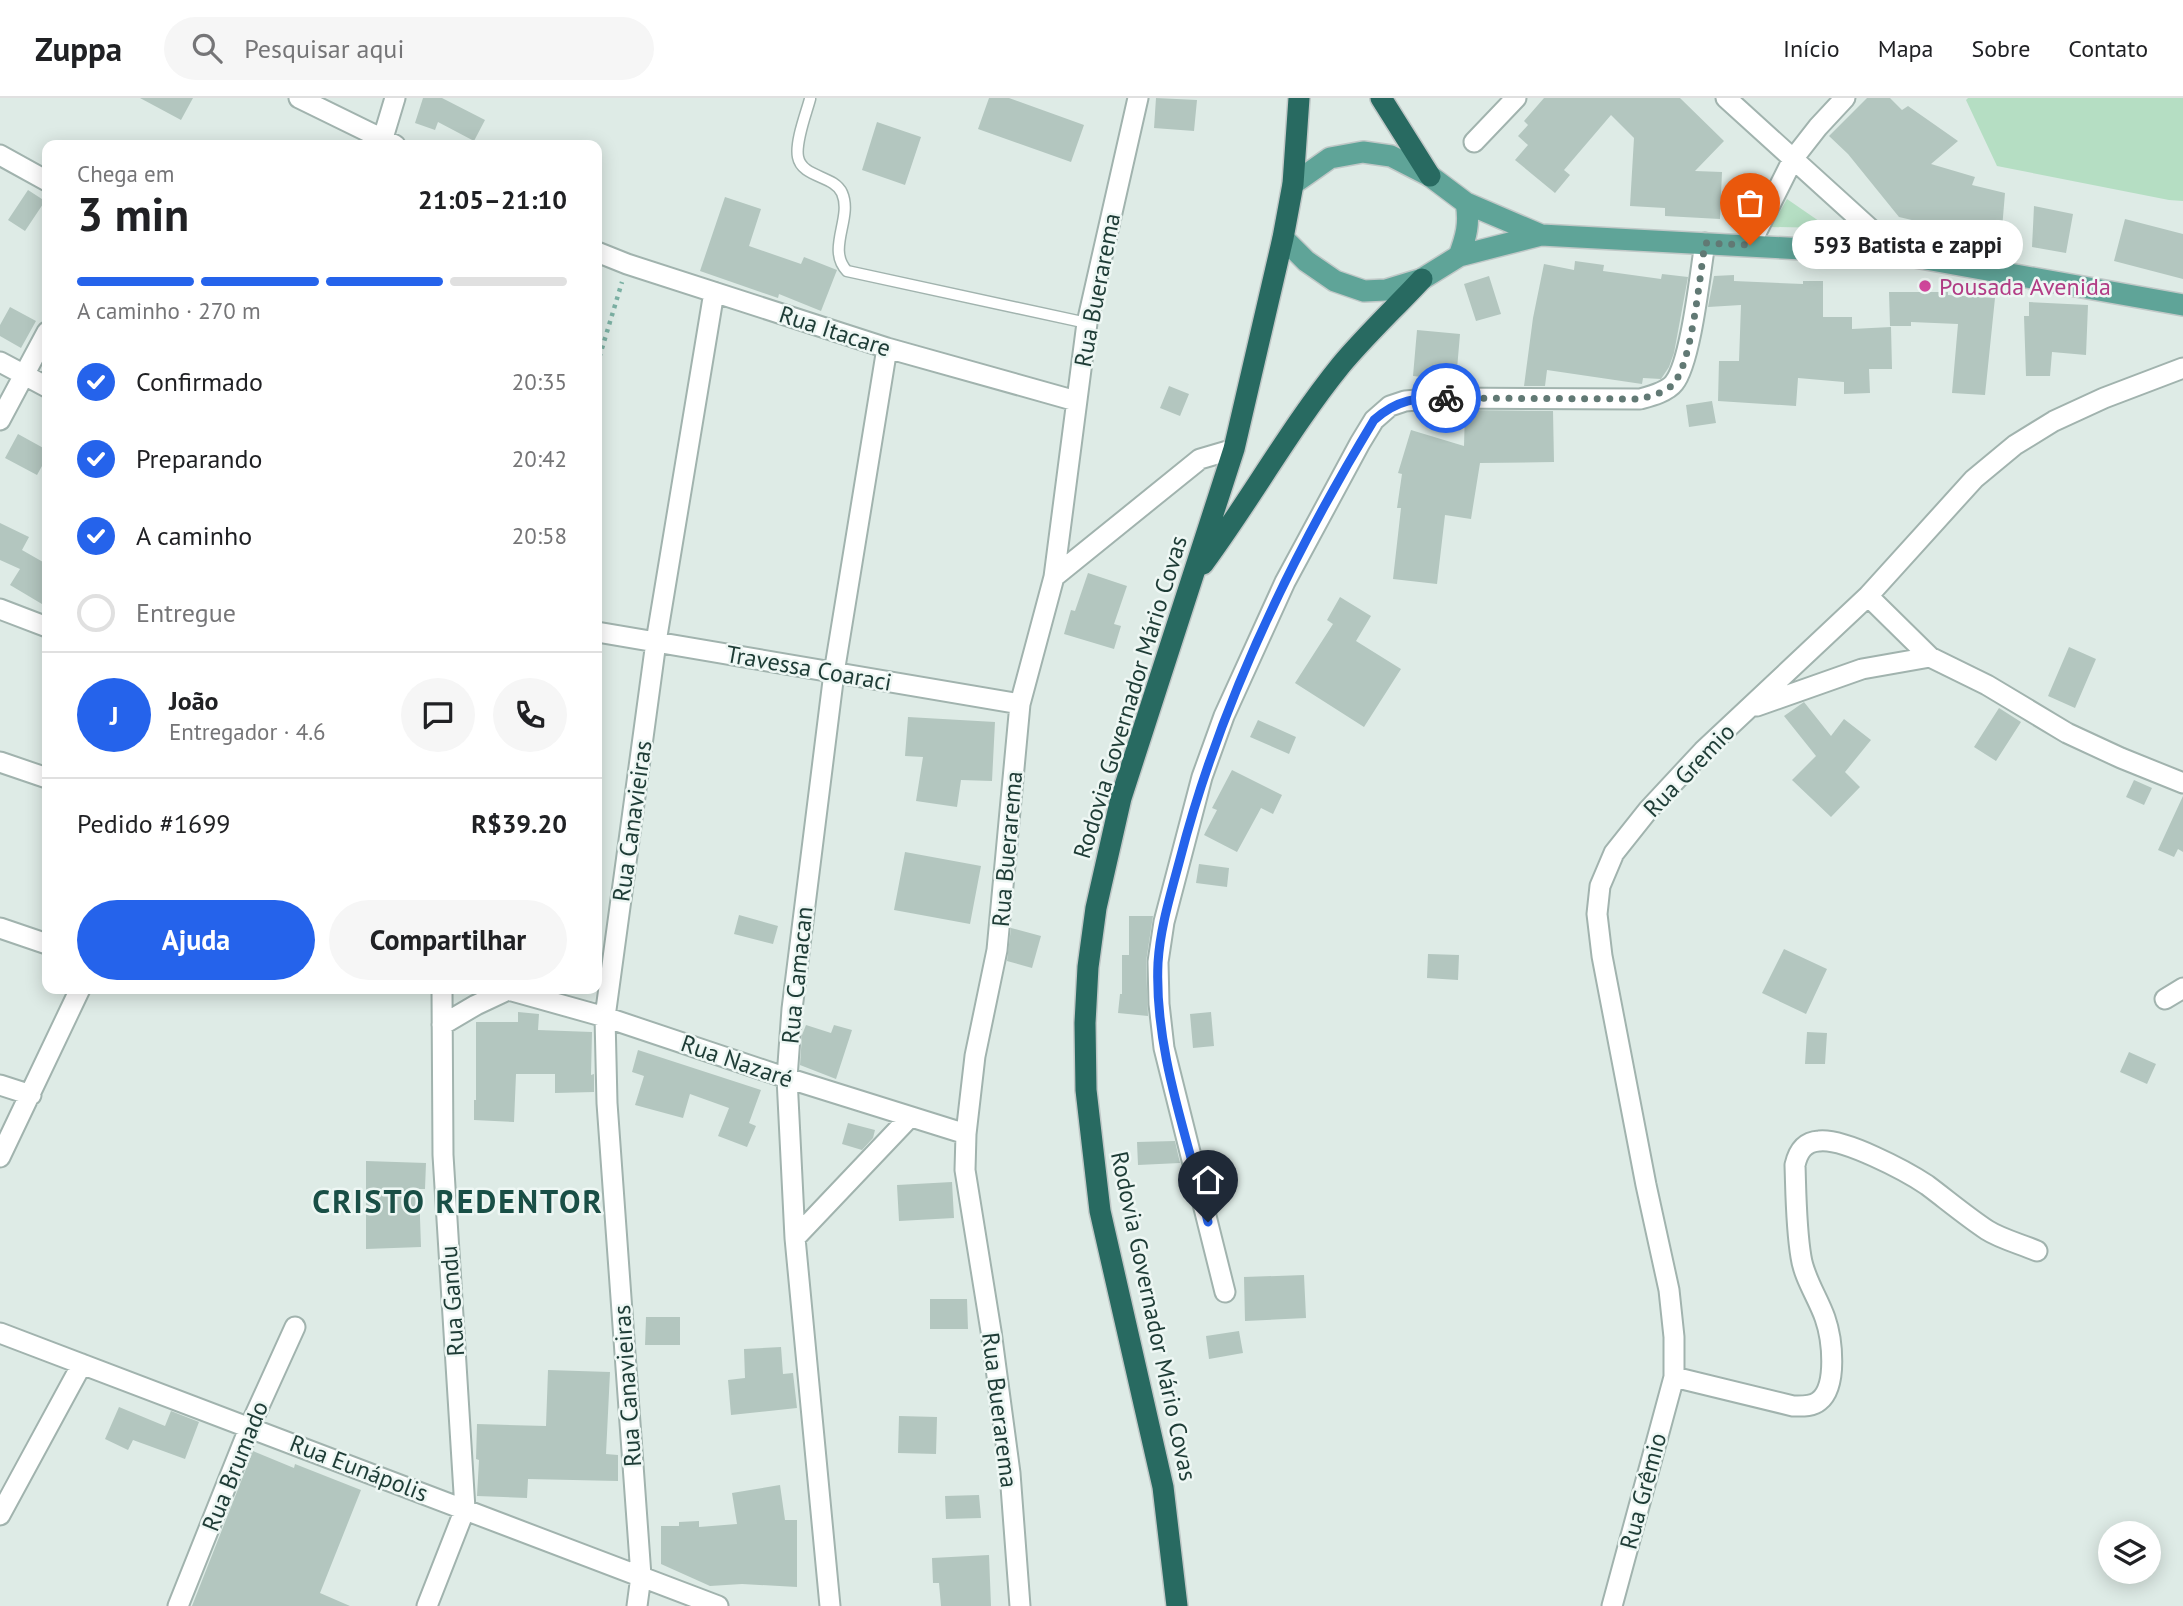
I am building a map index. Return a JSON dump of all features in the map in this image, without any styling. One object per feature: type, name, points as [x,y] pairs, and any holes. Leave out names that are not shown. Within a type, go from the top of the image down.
[{"type":"highway","name":"Rodovia Governador Mário Covas","points":[[1177,1606],[1163,1487],[1100,1211],[1086,1090],[1088,967],[1096,908],[1121,799],[1234,449],[1293,184],[1298,98]]},
{"type":"highway","points":[[1381,98],[1430,176]]},
{"type":"highway","points":[[1194,577],[1235,521],[1279,451],[1342,365],[1422,279]]},
{"type":"main road","points":[[1293,184],[1329,158],[1363,152],[1391,156],[1430,176],[1466,203],[1541,235]]},
{"type":"main road","points":[[1459,256],[1468,231],[1466,203]]},
{"type":"main road","points":[[1283,238],[1306,261],[1335,281],[1364,291],[1386,290],[1422,279],[1459,256],[1541,235],[1898,254],[2183,305]]},
{"type":"street","points":[[299,98],[387,140]]},
{"type":"street","points":[[389,140],[395,98]]},
{"type":"street","name":"Rua Buerarema","points":[[1020,1606],[1010,1473],[965,1170],[966,1134],[975,1056],[997,950],[1020,704],[1054,578],[1087,323],[1138,98]]},
{"type":"street","points":[[1474,142],[1516,98]]},
{"type":"street","points":[[1726,98],[1898,254]]},
{"type":"street","points":[[1750,245],[1793,159],[1845,98]]},
{"type":"street","points":[[0,155],[42,178]]},
{"type":"street","points":[[1225,1292],[1164,1048],[1158,962],[1164,922],[1202,777],[1224,716],[1284,582],[1360,443],[1374,420],[1390,406],[1405,401],[1440,398],[1640,399],[1657,394],[1674,383],[1686,352],[1705,243]]},
{"type":"street","name":"Rua Itacare","points":[[602,254],[887,348],[1076,401]]},
{"type":"street","name":"Rua Canavieiras","points":[[636,1606],[641,1576],[608,1117],[605,1017],[656,642],[713,292]]},
{"type":"street","points":[[0,420],[42,342]]},
{"type":"street","name":"Rua Camacan","points":[[830,1606],[795,1238],[787,1078],[792,1009],[834,673],[887,348]]},
{"type":"street","points":[[0,362],[42,384]]},
{"type":"street","name":"Rua Gremio","points":[[1674,1377],[1674,1336],[1669,1290],[1602,956],[1597,914],[1600,886],[1614,853],[1649,809],[1703,751],[1868,596],[1974,479],[2015,445],[2054,421],[2104,398],[2183,368]]},
{"type":"street","points":[[1054,578],[1200,459],[1234,449]]},
{"type":"street","points":[[1868,596],[1930,657],[1987,685],[2067,733],[2183,783]]},
{"type":"street","points":[[0,609],[42,625]]},
{"type":"street","name":"Travessa Coaraci","points":[[602,633],[1020,704]]},
{"type":"street","points":[[1750,709],[1862,669],[1930,657]]},
{"type":"street","points":[[0,762],[42,776]]},
{"type":"street","points":[[0,928],[42,942]]},
{"type":"street","points":[[2165,999],[2183,988]]},
{"type":"street","points":[[0,1157],[78,994]]},
{"type":"street","name":"Rua Gandu","points":[[427,1606],[465,1509],[443,1155],[442,994]]},
{"type":"street","name":"Rua Nazaré","points":[[442,1026],[499,994]]},
{"type":"street","name":"Rua Nazaré","points":[[522,994],[605,1017],[966,1134]]},
{"type":"street","points":[[0,1085],[31,1095]]},
{"type":"street","points":[[795,1238],[910,1117]]},
{"type":"street","points":[[1674,1377],[1793,1406],[1807,1406],[1819,1401],[1827,1390],[1832,1376],[1830,1338],[1825,1318],[1801,1259],[1795,1165],[1797,1153],[1818,1140],[1835,1142],[1898,1168],[1926,1184],[1990,1232],[2036,1251]]},
{"type":"street","name":"Rua Brumado","points":[[178,1606],[250,1426],[295,1328]]},
{"type":"street","name":"Rua Eunápolis","points":[[0,1333],[718,1606]]},
{"type":"street","points":[[0,1515],[82,1364]]},
{"type":"street","name":"Rua Grêmio","points":[[1612,1606],[1674,1377]]},
{"type":"lane","points":[[810,99],[797,150],[798,161],[803,168],[839,188],[843,194],[838,248],[840,264],[847,271],[1087,323]]},
{"type":"path","points":[[602,348],[627,264]]},
{"type":"green space","points":[[2183,98],[2183,201],[1997,166],[1966,100]]},
{"type":"green space","points":[[1787,199],[1829,228],[1771,227]]},
{"type":"building","points":[[140,98],[193,98],[181,120]]},
{"type":"building","points":[[423,98],[442,98],[485,120],[475,140],[438,122],[435,130],[415,123]]},
{"type":"building","points":[[989,98],[1009,98],[1084,125],[1071,162],[978,129]]},
{"type":"building","points":[[1156,98],[1197,100],[1194,131],[1154,128]]},
{"type":"building","points":[[1544,98],[1680,98],[1724,141],[1695,171],[1722,172],[1720,219],[1665,216],[1665,208],[1630,206],[1634,138],[1611,115],[1564,170],[1570,175],[1555,193],[1515,160],[1528,145],[1518,136],[1528,125],[1524,121]]},
{"type":"building","points":[[1867,98],[1890,98],[1902,110],[1908,106],[1958,141],[1931,164],[1975,177],[1972,185],[2005,193],[2001,241],[1899,217],[1848,154],[1829,136]]},
{"type":"building","points":[[877,122],[921,137],[905,185],[862,170]]},
{"type":"building","points":[[28,190],[42,199],[42,206],[25,231],[8,220]]},
{"type":"building","points":[[725,197],[761,209],[749,246],[801,264],[804,257],[837,270],[821,311],[779,294],[778,298],[700,271]]},
{"type":"building","points":[[2034,206],[2073,214],[2066,253],[2032,247]]},
{"type":"building","points":[[2125,219],[2183,234],[2183,279],[2114,261]]},
{"type":"building","points":[[1575,261],[1604,265],[1603,271],[1661,279],[1662,274],[1688,277],[1674,353],[1661,379],[1643,378],[1642,384],[1547,370],[1545,386],[1524,386],[1533,318],[1544,264],[1574,270]]},
{"type":"building","points":[[1734,275],[1734,281],[1803,284],[1803,281],[1823,281],[1823,317],[1852,317],[1852,329],[1891,327],[1892,369],[1869,369],[1870,393],[1844,394],[1844,382],[1798,378],[1796,406],[1718,401],[1719,361],[1739,361],[1741,305],[1708,307],[1714,276]]},
{"type":"building","points":[[1489,276],[1501,314],[1476,321],[1464,284]]},
{"type":"building","points":[[1889,292],[1948,292],[1948,295],[1995,298],[1985,395],[1952,393],[1958,324],[1911,322],[1911,326],[1890,326]]},
{"type":"building","points":[[2029,302],[2088,305],[2086,355],[2052,352],[2050,376],[2026,376],[2024,316],[2029,316]]},
{"type":"building","points":[[10,307],[36,321],[21,348],[0,336],[0,325]]},
{"type":"building","points":[[1417,330],[1460,334],[1456,381],[1413,376]]},
{"type":"building","points":[[1169,386],[1189,394],[1180,416],[1160,408]]},
{"type":"building","points":[[1712,401],[1716,423],[1689,427],[1686,405]]},
{"type":"building","points":[[1465,410],[1553,411],[1554,462],[1480,463],[1471,519],[1445,515],[1437,584],[1393,579],[1401,508],[1397,508],[1402,474],[1398,473],[1411,430],[1464,446]]},
{"type":"building","points":[[18,434],[42,447],[42,466],[37,475],[5,458]]},
{"type":"building","points":[[0,523],[29,537],[22,550],[42,561],[42,604],[10,585],[20,569],[0,560]]},
{"type":"building","points":[[1088,573],[1127,586],[1114,624],[1121,626],[1114,649],[1064,634],[1071,610],[1075,611]]},
{"type":"building","points":[[1340,597],[1371,616],[1356,641],[1401,669],[1364,727],[1295,683],[1333,624],[1327,620]]},
{"type":"building","points":[[2069,647],[2096,659],[2075,708],[2048,696]]},
{"type":"building","points":[[1804,702],[1831,736],[1844,719],[1871,740],[1845,772],[1860,787],[1831,817],[1792,780],[1816,756],[1784,716]]},
{"type":"building","points":[[1999,708],[2021,722],[1996,761],[1974,747]]},
{"type":"building","points":[[908,717],[995,722],[992,781],[961,780],[957,807],[916,801],[923,757],[905,756]]},
{"type":"building","points":[[1258,720],[1296,737],[1289,754],[1250,737]]},
{"type":"building","points":[[1232,770],[1282,795],[1273,814],[1261,808],[1237,852],[1204,835],[1217,810],[1212,808]]},
{"type":"building","points":[[2134,780],[2152,788],[2144,805],[2126,797]]},
{"type":"building","points":[[2183,796],[2183,852],[2178,849],[2174,857],[2158,850]]},
{"type":"building","points":[[905,852],[981,866],[970,924],[894,910]]},
{"type":"building","points":[[1199,864],[1229,868],[1227,887],[1196,883]]},
{"type":"building","points":[[739,915],[778,926],[773,944],[734,934]]},
{"type":"building","points":[[1129,916],[1153,916],[1146,962],[1148,1016],[1118,1013],[1122,994],[1122,955],[1129,955]]},
{"type":"building","points":[[1011,928],[1041,936],[1032,968],[1007,961]]},
{"type":"building","points":[[1784,949],[1827,969],[1806,1014],[1762,993]]},
{"type":"building","points":[[1428,954],[1459,955],[1458,980],[1427,978]]},
{"type":"building","points":[[518,1012],[539,1014],[538,1030],[592,1032],[591,1075],[594,1074],[594,1092],[555,1093],[555,1074],[516,1074],[514,1122],[474,1120],[476,1022],[518,1022]]},
{"type":"building","points":[[1211,1012],[1214,1046],[1193,1048],[1190,1014]]},
{"type":"building","points":[[806,1025],[831,1033],[834,1025],[852,1030],[836,1079],[800,1065],[802,1035]]},
{"type":"building","points":[[1807,1032],[1827,1033],[1825,1064],[1805,1064]]},
{"type":"building","points":[[638,1050],[761,1090],[749,1123],[756,1126],[747,1147],[718,1136],[729,1108],[690,1094],[683,1118],[635,1105],[644,1076],[632,1072]]},
{"type":"building","points":[[2129,1052],[2156,1064],[2147,1084],[2120,1072]]},
{"type":"building","points":[[848,1123],[875,1130],[873,1138],[862,1150],[842,1144]]},
{"type":"building","points":[[1175,1141],[1180,1163],[1138,1165],[1137,1142]]},
{"type":"building","points":[[366,1161],[426,1163],[425,1189],[419,1189],[421,1247],[366,1249]]},
{"type":"building","points":[[952,1182],[954,1218],[899,1221],[897,1185]]},
{"type":"building","points":[[1304,1275],[1306,1318],[1245,1321],[1244,1277]]},
{"type":"building","points":[[930,1299],[967,1299],[968,1329],[930,1329]]},
{"type":"building","points":[[646,1317],[680,1317],[680,1345],[645,1345]]},
{"type":"building","points":[[1239,1331],[1243,1353],[1209,1359],[1206,1336]]},
{"type":"building","points":[[781,1347],[783,1374],[793,1373],[797,1408],[731,1415],[728,1380],[745,1378],[744,1349]]},
{"type":"building","points":[[548,1370],[610,1372],[606,1454],[618,1455],[618,1481],[528,1479],[527,1498],[477,1496],[477,1424],[546,1426]]},
{"type":"building","points":[[119,1407],[165,1426],[171,1411],[199,1422],[185,1459],[133,1440],[128,1450],[105,1439]]},
{"type":"building","points":[[899,1416],[937,1417],[936,1454],[898,1453]]},
{"type":"building","points":[[253,1451],[361,1490],[320,1593],[350,1606],[192,1606]]},
{"type":"building","points":[[780,1485],[785,1520],[797,1520],[797,1587],[742,1584],[710,1586],[661,1564],[661,1526],[679,1526],[679,1522],[699,1521],[699,1527],[737,1524],[732,1493]]},
{"type":"building","points":[[979,1495],[981,1518],[946,1519],[945,1496]]},
{"type":"building","points":[[989,1555],[991,1606],[941,1606],[939,1583],[933,1583],[932,1558]]},
{"type":"way so far","points":[[1446,398],[1640,399],[1657,394],[1674,383],[1684,363],[1705,243],[1750,245]]},
{"type":"place","name":"593 Batista e zappi","points":[[1750,245]]},
{"type":"place","name":"Pousada Avenida","points":[[1925,286]]},
{"type":"district","name":"CRISTO REDENTOR","points":[[458,1201]]},
{"type":"route","points":[[1208,1222],[1164,1048],[1158,962],[1164,922],[1202,777],[1224,716],[1284,582],[1374,420],[1390,406],[1405,401],[1446,398]]}]
